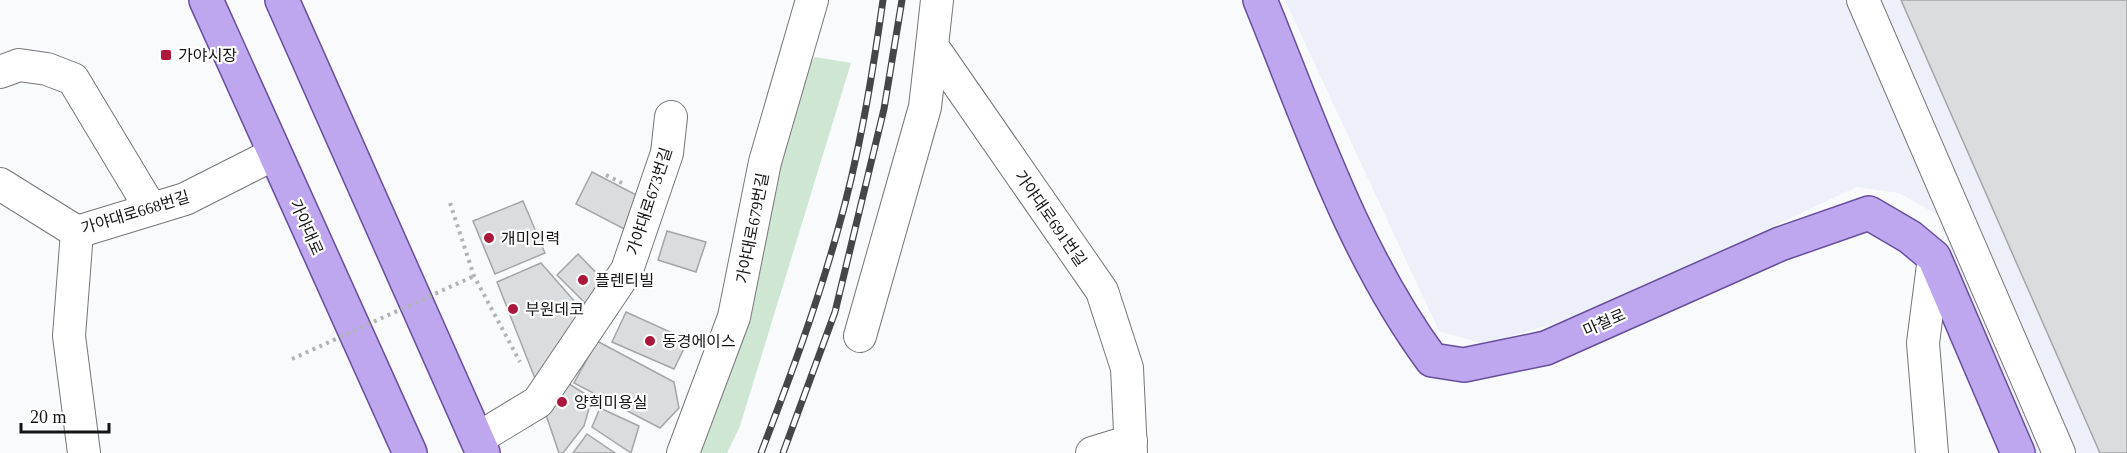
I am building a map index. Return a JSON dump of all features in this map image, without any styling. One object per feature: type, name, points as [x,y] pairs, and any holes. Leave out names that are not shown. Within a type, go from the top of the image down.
[{"type":"main road","name":"가야대로","points":[[206,0],[410,453]]},
{"type":"main road","points":[[282,0],[480,446]]},
{"type":"main road","name":"마철로","points":[[1260,0],[1350,217],[1411,331],[1432,360],[1464,365],[1546,348],[1780,244],[1869,213],[1910,237],[1934,257],[2018,453]]},
{"type":"street","name":"가야대로679번길","points":[[683,453],[734,317],[765,162],[812,0]]},
{"type":"street","points":[[860,336],[926,107],[938,0]]},
{"type":"street","points":[[1863,0],[2059,453]]},
{"type":"street","name":"가야대로691번길","points":[[932,46],[1102,291],[1127,368],[1131,447]]},
{"type":"street","points":[[0,72],[19,65],[46,69],[73,79],[152,209]]},
{"type":"street","name":"가야대로673번길","points":[[480,446],[538,402],[627,270],[667,153],[671,117]]},
{"type":"street","name":"가야대로668번길","points":[[0,184],[77,232],[184,199],[274,153]]},
{"type":"street","points":[[77,232],[69,336],[84,453]]},
{"type":"street","points":[[1932,453],[1923,343],[1934,257]]},
{"type":"street","points":[[1092,453],[1131,447]]},
{"type":"path","points":[[450,203],[474,276],[520,362]]},
{"type":"path","points":[[292,359],[474,276]]},
{"type":"shaded area","points":[[1285,0],[2127,0],[2127,453],[2033,453],[1965,295],[1940,216],[1899,193],[1856,187],[1592,312],[1484,344],[1439,331]]},
{"type":"green space","points":[[815,57],[851,63],[740,426],[727,453],[683,453],[786,90]]},
{"type":"building","points":[[1901,0],[2127,0],[2127,453],[2100,453]]},
{"type":"building","points":[[592,172],[646,200],[630,232],[576,204]]},
{"type":"building","points":[[523,201],[545,253],[495,274],[473,221]]},
{"type":"building","points":[[667,231],[706,242],[696,272],[658,260]]},
{"type":"building","name":"플렌티빌","points":[[578,254],[608,285],[588,306],[557,275]]},
{"type":"building","points":[[541,263],[583,311],[536,381],[497,282]]},
{"type":"building","name":"동경에이스","points":[[626,312],[688,340],[674,369],[612,342]]},
{"type":"building","points":[[597,341],[674,382],[679,408],[660,428],[574,383]]},
{"type":"building","points":[[566,382],[592,398],[584,426],[563,453],[559,453],[545,412]]},
{"type":"building","points":[[600,408],[639,426],[631,453],[592,427]]},
{"type":"building","points":[[587,434],[615,453],[573,453]]},
{"type":"railway","points":[[761,453],[811,316],[845,204],[864,117],[883,0]]},
{"type":"railway","points":[[783,453],[835,312],[884,109],[902,0]]},
{"type":"place","name":"가야시장","points":[[166,55]]},
{"type":"place","name":"개미인력","points":[[489,238]]},
{"type":"place","name":"플렌티빌","points":[[583,280]]},
{"type":"place","name":"부원데코","points":[[513,309]]},
{"type":"place","name":"동경에이스","points":[[650,341]]},
{"type":"place","name":"양희미용실","points":[[562,402]]}]
